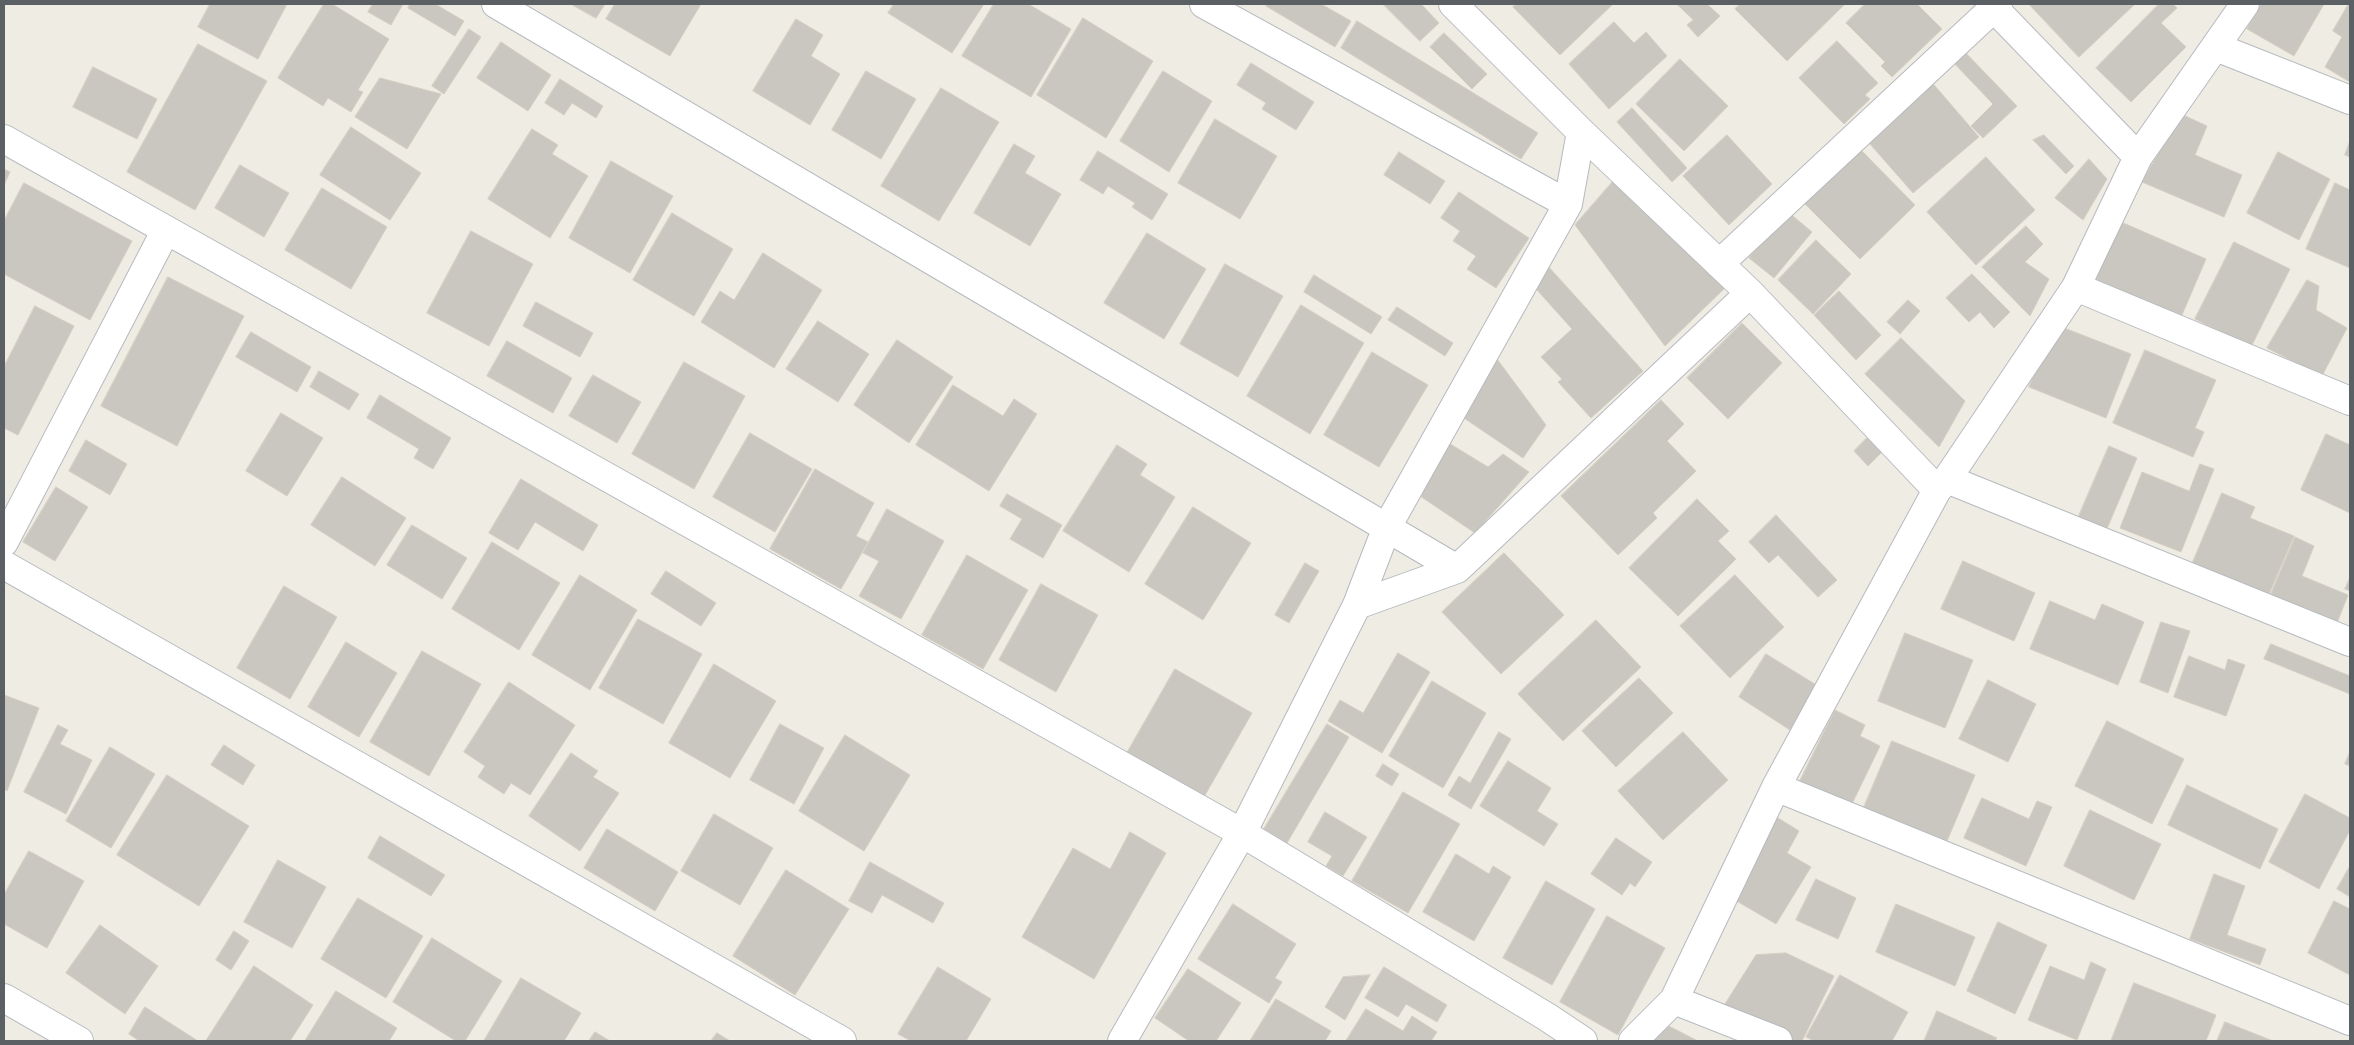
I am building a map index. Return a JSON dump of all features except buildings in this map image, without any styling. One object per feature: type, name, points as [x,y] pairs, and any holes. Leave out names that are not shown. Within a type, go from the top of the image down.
[{"type":"street","points":[[496,4],[1457,570]]},
{"type":"street","points":[[1204,4],[1568,204]]},
{"type":"street","points":[[1453,4],[1581,132],[1750,293],[1942,485],[2350,642]]},
{"type":"street","points":[[1633,1041],[1674,1000],[1776,787],[1942,485],[2076,288],[2138,157],[2245,4]]},
{"type":"street","points":[[1719,264],[1994,5],[2138,157]]},
{"type":"street","points":[[2216,47],[2350,100]]},
{"type":"street","points":[[1122,1041],[1242,834],[1357,605],[1387,528],[1568,204],[1581,132]]},
{"type":"street","points":[[4,139],[1242,834],[1584,1041]]},
{"type":"street","points":[[4,542],[166,230]]},
{"type":"street","points":[[2076,288],[2350,401]]},
{"type":"street","points":[[1357,605],[1457,570],[1750,293]]},
{"type":"street","points":[[4,565],[842,1041]]},
{"type":"street","points":[[1776,787],[2350,1021]]},
{"type":"street","points":[[4,998],[79,1041]]},
{"type":"street","points":[[1674,1000],[1778,1041]]}]
